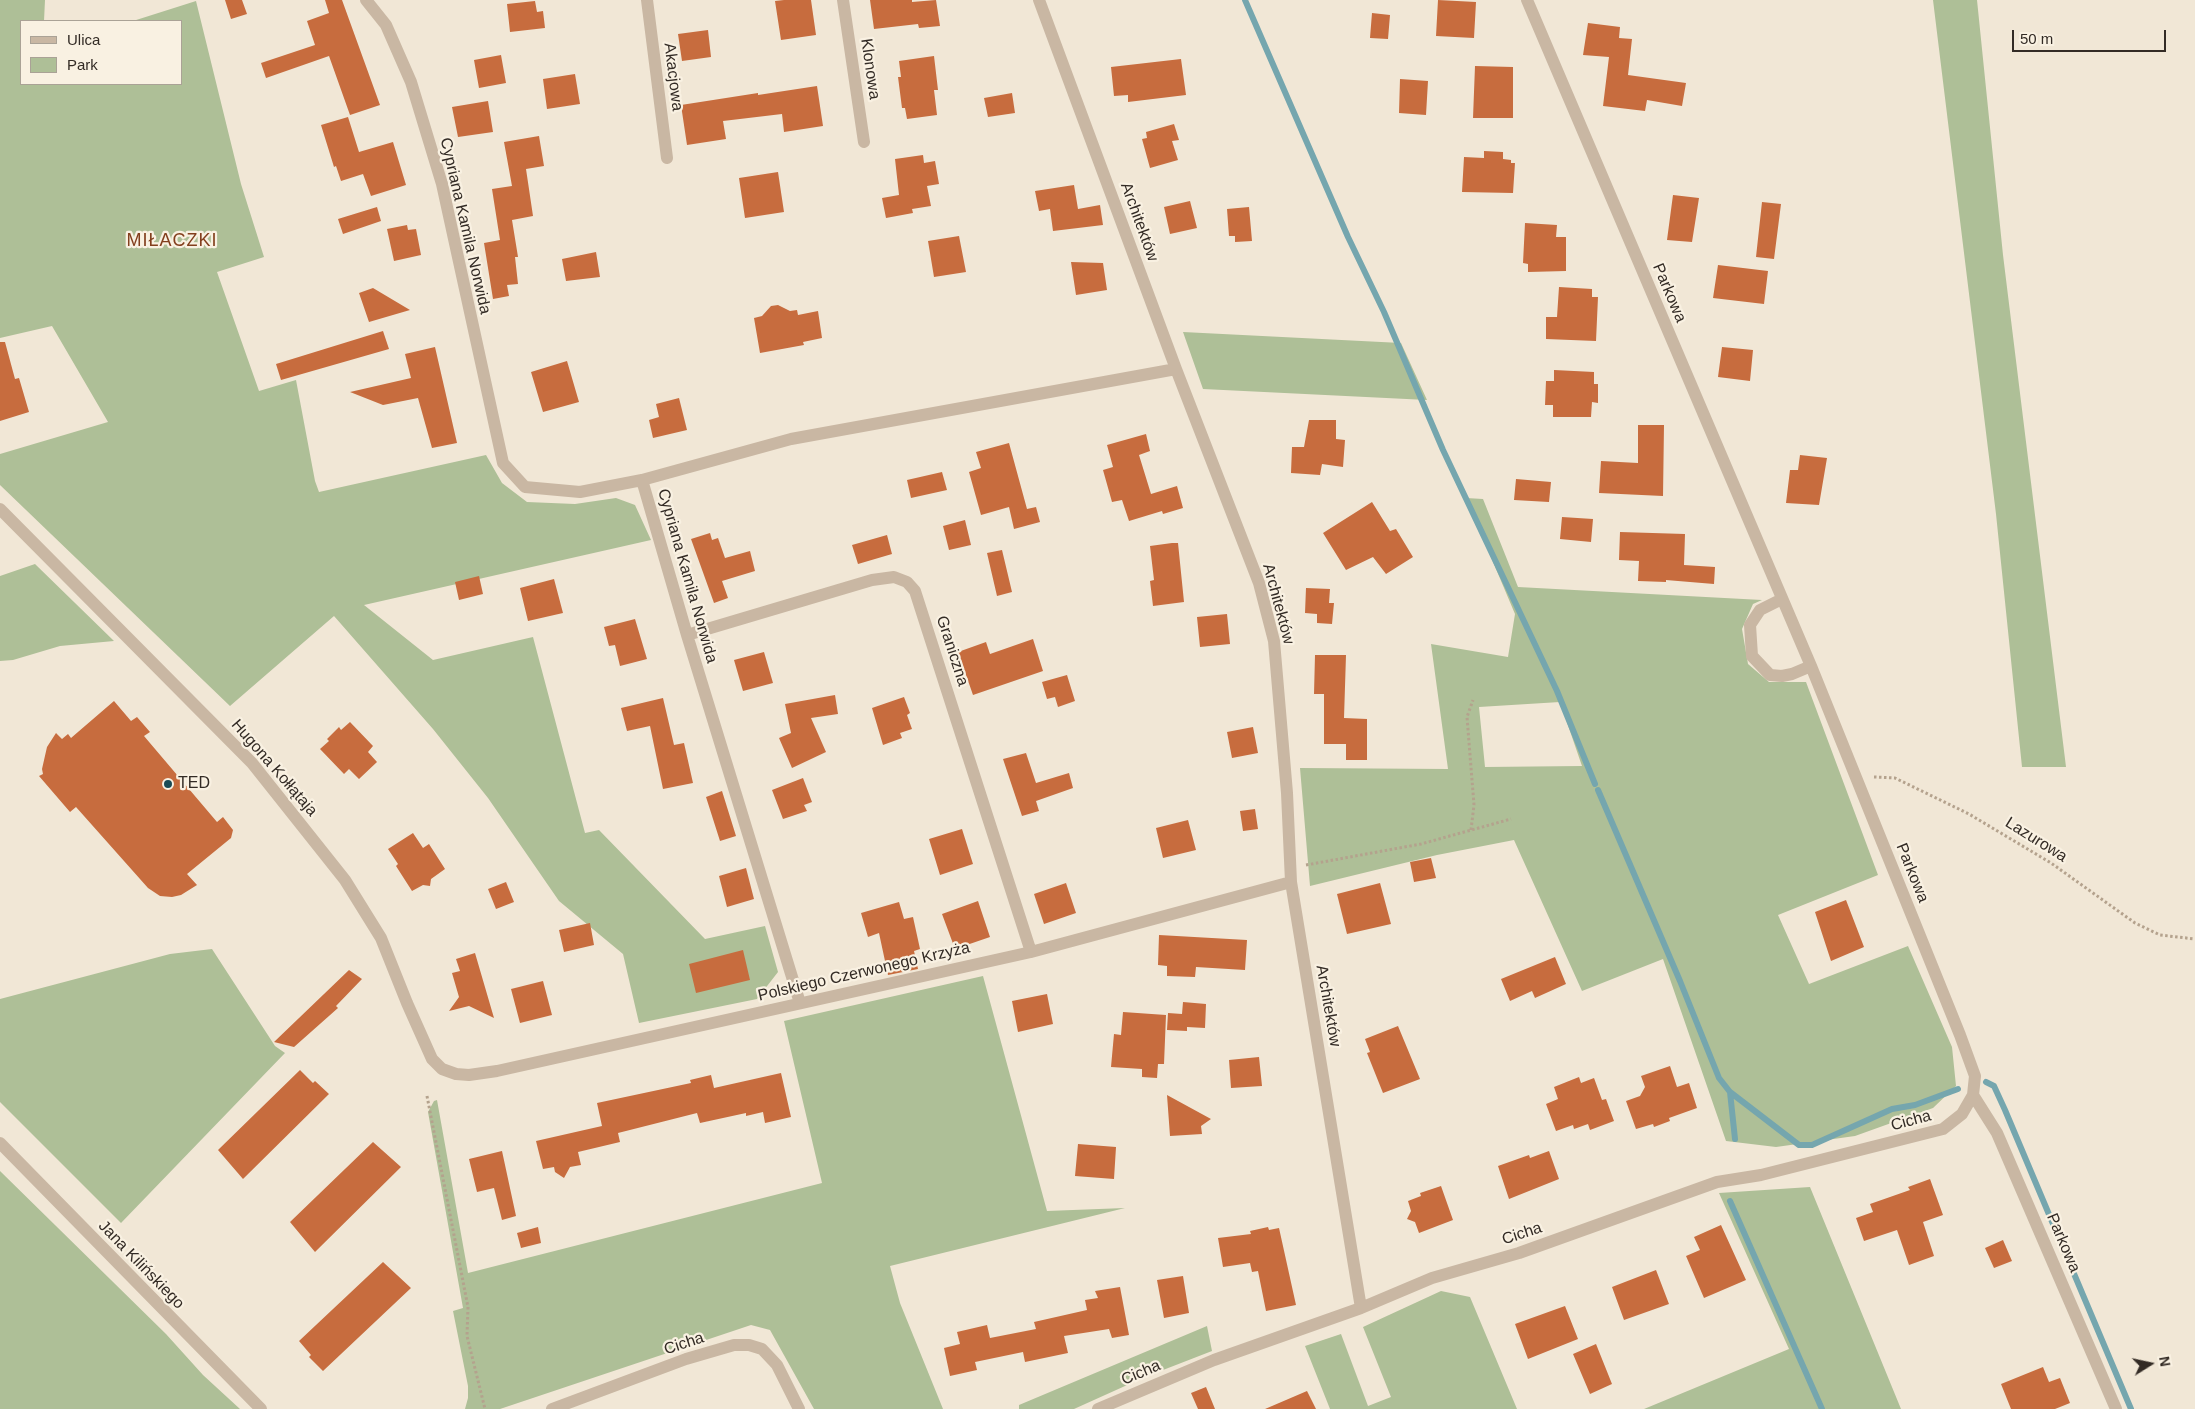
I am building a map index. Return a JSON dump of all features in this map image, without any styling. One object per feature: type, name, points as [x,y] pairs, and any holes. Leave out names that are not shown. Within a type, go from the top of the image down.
[{"type":"street","name":"Cypriana Kamila Norwida","points":[[366,0],[386,25],[411,82],[442,184],[502,463],[526,487],[580,492],[642,480],[800,1003]]},
{"type":"street","name":"Akacjowa","points":[[647,0],[667,158]]},
{"type":"street","name":"Klonowa","points":[[843,0],[864,142]]},
{"type":"street","name":"Architektów","points":[[1039,0],[1176,369],[1259,583],[1274,641],[1287,793],[1291,882],[1361,1308]]},
{"type":"street","name":"Parkowa","points":[[1526,0],[1811,666],[1960,1035],[1975,1076],[1973,1095],[1997,1133],[2116,1409]]},
{"type":"street","points":[[642,480],[791,439],[1176,369]]},
{"type":"street","name":"Hugona Kołłątaja","points":[[0,509],[134,641],[252,763],[345,880],[381,938],[432,1059],[442,1069]]},
{"type":"street","name":"Graniczna","points":[[687,634],[872,580],[894,577],[907,582],[915,590],[1031,952]]},
{"type":"street","points":[[1782,599],[1760,610],[1750,625],[1752,656],[1770,675],[1792,674],[1811,666]]},
{"type":"street","name":"Polskiego Czerwonego Krzyża","points":[[442,1069],[456,1074],[468,1075],[497,1071],[1031,952],[1291,882]]},
{"type":"street","name":"Cicha","points":[[1098,1409],[1214,1360],[1361,1308],[1432,1278],[1519,1253],[1717,1182],[1761,1175],[1943,1129],[1962,1114],[1973,1095]]},
{"type":"street","name":"Jana Kilińskiego","points":[[0,1143],[261,1409]]},
{"type":"street","name":"Cicha","points":[[552,1409],[686,1359],[734,1345],[749,1345],[762,1349],[777,1365],[799,1409]]},
{"type":"path","points":[[1471,830],[1474,805],[1467,717],[1473,700]]},
{"type":"path","name":"Lazurowa","points":[[1856,777],[1895,778],[1961,810],[2051,863],[2135,923],[2160,935],[2195,939]]},
{"type":"path","points":[[1290,868],[1421,844],[1511,819]]},
{"type":"path","points":[[427,1096],[468,1307],[467,1336],[484,1409]]},
{"type":"green space","points":[[0,0],[45,0],[44,20],[20,20],[20,85],[182,85],[182,20],[136,20],[196,1],[241,184],[264,257],[217,272],[259,391],[296,380],[315,481],[319,492],[486,455],[502,483],[527,502],[575,504],[616,498],[635,505],[651,540],[364,605],[433,660],[533,637],[585,833],[599,830],[705,939],[765,926],[778,972],[757,999],[639,1023],[623,954],[559,901],[488,798],[433,729],[334,616],[230,706],[0,485],[0,454],[108,422],[52,326],[0,338]]},
{"type":"green space","points":[[1933,0],[1977,0],[2003,255],[2066,767],[2022,767],[1996,514]]},
{"type":"green space","points":[[1183,332],[1401,343],[1427,400],[1203,389]]},
{"type":"green space","points":[[1466,498],[1483,499],[1518,587],[1762,600],[1753,604],[1742,629],[1748,664],[1769,682],[1806,682],[1878,875],[1778,915],[1809,984],[1908,946],[1952,1047],[1956,1086],[1933,1108],[1855,1136],[1776,1147],[1726,1141],[1663,959],[1582,991],[1514,840],[1437,855],[1310,886],[1300,768],[1448,769],[1431,644],[1508,657],[1515,614]],"holes":[[[1560,702],[1582,766],[1485,767],[1479,707]]]},
{"type":"green space","points":[[35,564],[114,641],[60,646],[13,660],[0,661],[0,576]]},
{"type":"green space","points":[[212,949],[275,1046],[285,1053],[121,1223],[0,1102],[0,999],[170,954]]},
{"type":"green space","points":[[983,976],[1047,1211],[1125,1208],[890,1266],[900,1303],[943,1409],[814,1409],[770,1330],[751,1325],[500,1409],[465,1409],[468,1398],[468,1386],[453,1311],[463,1308],[428,1112],[434,1101],[437,1100],[468,1273],[822,1183],[784,1021]]},
{"type":"green space","points":[[0,1171],[166,1334],[203,1375],[240,1409],[0,1409]]},
{"type":"green space","points":[[1810,1187],[1901,1409],[1644,1409],[1789,1349],[1719,1193]]},
{"type":"green space","points":[[1441,1291],[1470,1297],[1517,1409],[1330,1409],[1305,1346],[1341,1334],[1368,1406],[1391,1397],[1363,1327]]},
{"type":"green space","points":[[1207,1326],[1212,1351],[1145,1377],[1074,1409],[1019,1409],[1019,1405]]},
{"type":"building","points":[[225,0],[242,0],[247,14],[231,19]]},
{"type":"building","points":[[325,0],[342,0],[380,105],[350,115],[329,56],[266,78],[261,63],[315,45],[307,21],[329,13]]},
{"type":"building","points":[[811,0],[816,35],[781,40],[775,1]]},
{"type":"building","points":[[870,0],[912,0],[912,2],[936,0],[940,26],[919,28],[918,24],[874,29]]},
{"type":"building","points":[[1438,0],[1476,2],[1474,38],[1436,36]]},
{"type":"building","points":[[535,1],[537,12],[543,11],[545,28],[510,32],[507,4]]},
{"type":"building","points":[[1372,13],[1390,15],[1388,39],[1370,38]]},
{"type":"building","points":[[1588,23],[1620,27],[1619,38],[1632,39],[1628,75],[1686,83],[1682,106],[1647,100],[1645,111],[1603,106],[1609,57],[1583,55]]},
{"type":"building","points":[[708,30],[711,57],[682,61],[678,34]]},
{"type":"building","points":[[501,55],[506,83],[479,88],[474,60]]},
{"type":"building","points":[[934,56],[938,90],[934,90],[937,115],[907,119],[905,108],[902,108],[898,77],[901,77],[899,61]]},
{"type":"building","points":[[1181,59],[1186,95],[1128,102],[1128,95],[1114,96],[1111,67]]},
{"type":"building","points":[[1475,66],[1513,67],[1513,118],[1473,118]]},
{"type":"building","points":[[575,74],[580,104],[547,109],[543,79]]},
{"type":"building","points":[[1400,79],[1428,81],[1426,115],[1399,113]]},
{"type":"building","points":[[817,86],[823,126],[784,132],[782,114],[723,121],[726,139],[687,145],[681,105]]},
{"type":"building","points":[[1012,93],[1015,113],[988,117],[984,98]]},
{"type":"building","points":[[488,101],[493,132],[458,137],[452,107]]},
{"type":"building","points":[[348,117],[359,152],[393,142],[406,185],[371,196],[363,174],[341,181],[336,166],[334,167],[321,125]]},
{"type":"building","points":[[1174,124],[1179,140],[1172,141],[1178,160],[1150,168],[1142,139],[1147,138],[1146,132]]},
{"type":"building","points":[[539,136],[544,166],[526,169],[533,216],[512,220],[518,257],[515,257],[518,284],[507,285],[509,296],[493,299],[484,243],[500,240],[492,189],[512,186],[504,142]]},
{"type":"building","points":[[1484,151],[1503,152],[1503,159],[1511,160],[1511,163],[1515,163],[1513,193],[1462,192],[1464,157],[1484,158]]},
{"type":"building","points":[[923,155],[924,163],[935,161],[939,184],[927,186],[931,206],[912,209],[913,213],[886,218],[882,198],[899,195],[895,159]]},
{"type":"building","points":[[778,172],[784,212],[745,218],[739,178]]},
{"type":"building","points":[[1074,185],[1078,209],[1100,205],[1103,225],[1053,231],[1050,209],[1039,211],[1035,191]]},
{"type":"building","points":[[1673,195],[1699,198],[1692,242],[1667,240]]},
{"type":"building","points":[[1190,201],[1197,228],[1170,234],[1164,207]]},
{"type":"building","points":[[1762,202],[1781,204],[1774,259],[1756,257]]},
{"type":"building","points":[[377,207],[381,221],[343,234],[338,219]]},
{"type":"building","points":[[1249,207],[1252,241],[1235,242],[1235,236],[1229,236],[1227,209]]},
{"type":"building","points":[[1525,223],[1557,225],[1556,237],[1566,237],[1566,271],[1528,272],[1528,264],[1523,263]]},
{"type":"building","points":[[407,225],[408,230],[416,229],[421,255],[394,261],[387,229]]},
{"type":"building","points":[[959,236],[966,272],[934,277],[928,241]]},
{"type":"building","points":[[596,252],[600,277],[566,281],[562,259]]},
{"type":"building","points":[[1071,262],[1103,263],[1107,290],[1076,295]]},
{"type":"building","points":[[1718,265],[1768,271],[1764,304],[1713,298]]},
{"type":"building","points":[[1559,287],[1592,289],[1592,297],[1598,297],[1596,341],[1546,339],[1546,317],[1557,317]]},
{"type":"building","points":[[373,288],[410,310],[369,322],[359,293]]},
{"type":"building","points":[[778,305],[790,311],[797,310],[798,315],[818,311],[822,338],[803,342],[804,345],[760,353],[754,318],[762,316],[771,306]]},
{"type":"building","points":[[383,331],[389,349],[281,380],[276,364]]},
{"type":"building","points":[[0,342],[5,342],[15,379],[19,378],[29,412],[0,421]]},
{"type":"building","points":[[435,347],[457,443],[432,448],[418,398],[383,405],[350,392],[411,378],[405,354]]},
{"type":"building","points":[[1722,347],[1753,350],[1750,381],[1718,377]]},
{"type":"building","points":[[567,361],[579,402],[543,412],[531,372]]},
{"type":"building","points":[[1554,370],[1594,372],[1594,384],[1598,384],[1598,403],[1592,402],[1591,417],[1553,417],[1553,405],[1545,405],[1546,381],[1554,381]]},
{"type":"building","points":[[679,398],[687,430],[653,438],[649,420],[659,417],[656,404]]},
{"type":"building","points":[[1309,420],[1336,420],[1336,439],[1345,440],[1343,467],[1322,464],[1320,475],[1291,473],[1292,447],[1304,447]]},
{"type":"building","points":[[1638,425],[1664,425],[1663,496],[1599,493],[1601,461],[1638,463]]},
{"type":"building","points":[[1146,434],[1150,451],[1139,455],[1151,494],[1177,486],[1183,508],[1163,514],[1162,511],[1129,521],[1122,500],[1112,502],[1103,470],[1113,467],[1107,445]]},
{"type":"building","points":[[1009,443],[1027,509],[1036,507],[1040,522],[1014,529],[1009,507],[981,515],[969,472],[981,468],[976,452]]},
{"type":"building","points":[[1800,455],[1827,458],[1819,505],[1786,503],[1790,470],[1798,470]]},
{"type":"building","points":[[942,472],[947,490],[911,498],[907,480]]},
{"type":"building","points":[[1516,479],[1551,482],[1549,502],[1514,500]]},
{"type":"building","points":[[1372,502],[1390,531],[1396,529],[1413,557],[1386,574],[1373,557],[1346,570],[1323,533]]},
{"type":"building","points":[[1562,517],[1593,519],[1591,542],[1560,539]]},
{"type":"building","points":[[965,520],[971,545],[949,550],[943,526]]},
{"type":"building","points":[[1620,532],[1685,534],[1684,565],[1715,567],[1714,584],[1666,580],[1666,582],[1638,581],[1639,561],[1619,560]]},
{"type":"building","points":[[710,533],[712,540],[718,538],[725,558],[750,551],[755,571],[722,581],[728,598],[714,603],[691,539]]},
{"type":"building","points":[[887,535],[892,554],[858,564],[852,545]]},
{"type":"building","points":[[1178,543],[1184,602],[1153,606],[1150,581],[1154,580],[1150,546]]},
{"type":"building","points":[[1002,550],[1012,592],[997,596],[987,553]]},
{"type":"building","points":[[479,576],[483,594],[459,600],[455,582]]},
{"type":"building","points":[[554,579],[563,613],[528,621],[520,588]]},
{"type":"building","points":[[1306,588],[1330,589],[1329,603],[1334,603],[1332,624],[1317,623],[1317,614],[1305,613]]},
{"type":"building","points":[[1227,614],[1230,644],[1200,647],[1197,617]]},
{"type":"building","points":[[635,619],[647,659],[620,666],[615,645],[609,646],[604,627]]},
{"type":"building","points":[[1033,639],[1043,671],[973,695],[958,652],[986,642],[990,654]]},
{"type":"building","points":[[764,652],[773,683],[743,691],[734,660]]},
{"type":"building","points":[[1315,655],[1346,655],[1344,718],[1367,719],[1367,760],[1346,760],[1346,744],[1324,744],[1324,694],[1314,694]]},
{"type":"building","points":[[1067,675],[1075,701],[1058,707],[1055,697],[1047,699],[1042,682]]},
{"type":"building","points":[[835,695],[838,714],[811,718],[826,752],[792,768],[779,738],[791,733],[785,704]]},
{"type":"building","points":[[904,697],[910,713],[907,715],[912,729],[900,733],[902,738],[883,745],[872,708]]},
{"type":"building","points":[[663,698],[674,745],[684,743],[693,783],[663,789],[650,726],[627,731],[621,708]]},
{"type":"building","points":[[114,701],[131,721],[137,717],[150,732],[144,736],[217,822],[223,817],[233,830],[231,838],[187,874],[197,885],[181,895],[172,897],[160,896],[148,888],[76,807],[70,812],[39,776],[43,774],[42,769],[47,747],[56,733],[62,739],[68,734],[71,738]]},
{"type":"building","points":[[350,722],[373,746],[368,752],[377,762],[359,779],[349,769],[344,774],[320,749],[329,741],[327,739],[339,727],[341,730]]},
{"type":"building","points":[[1253,727],[1258,753],[1232,758],[1227,732]]},
{"type":"building","points":[[1026,753],[1036,783],[1069,773],[1073,788],[1036,801],[1039,811],[1022,816],[1003,759]]},
{"type":"building","points":[[803,778],[812,802],[804,805],[807,811],[783,819],[772,790]]},
{"type":"building","points":[[722,791],[736,836],[720,841],[706,797]]},
{"type":"building","points":[[1255,809],[1258,829],[1243,831],[1240,811]]},
{"type":"building","points":[[1188,820],[1196,850],[1163,858],[1156,828]]},
{"type":"building","points":[[962,829],[973,864],[940,875],[929,839]]},
{"type":"building","points":[[413,833],[423,848],[429,844],[445,869],[431,879],[430,886],[423,885],[412,891],[388,849]]},
{"type":"building","points":[[1431,858],[1436,878],[1414,882],[1410,862]]},
{"type":"building","points":[[746,868],[754,899],[727,907],[719,876]]},
{"type":"building","points":[[506,882],[514,902],[496,909],[488,889]]},
{"type":"building","points":[[1066,883],[1076,913],[1044,924],[1034,894]]},
{"type":"building","points":[[1380,883],[1391,924],[1347,934],[1337,894]]},
{"type":"building","points":[[1846,900],[1864,947],[1831,961],[1815,912]]},
{"type":"building","points":[[978,901],[990,937],[955,949],[942,914]]},
{"type":"building","points":[[899,902],[904,919],[913,917],[920,949],[914,951],[918,969],[888,975],[879,933],[868,937],[861,913]]},
{"type":"building","points":[[590,923],[594,945],[564,952],[559,930]]},
{"type":"building","points":[[1159,935],[1247,940],[1245,970],[1196,967],[1195,977],[1167,976],[1167,966],[1158,965]]},
{"type":"building","points":[[743,950],[750,980],[696,993],[689,964]]},
{"type":"building","points":[[475,953],[494,1018],[469,1006],[449,1011],[459,997],[452,973],[460,971],[456,959]]},
{"type":"building","points":[[1555,957],[1566,984],[1535,998],[1532,991],[1510,1001],[1501,979]]},
{"type":"building","points":[[349,970],[362,979],[336,1006],[338,1008],[294,1047],[274,1042]]},
{"type":"building","points":[[543,981],[552,1015],[520,1023],[511,989]]},
{"type":"building","points":[[1047,994],[1053,1024],[1018,1032],[1012,1001]]},
{"type":"building","points":[[1183,1002],[1206,1004],[1205,1028],[1187,1027],[1187,1031],[1167,1030],[1168,1013],[1182,1014]]},
{"type":"building","points":[[1123,1012],[1166,1015],[1164,1064],[1158,1064],[1157,1078],[1142,1077],[1142,1069],[1111,1067],[1114,1034],[1121,1035]]},
{"type":"building","points":[[1398,1026],[1420,1079],[1383,1093],[1367,1053],[1370,1052],[1365,1039]]},
{"type":"building","points":[[1259,1057],[1262,1086],[1231,1088],[1229,1060]]},
{"type":"building","points":[[1670,1066],[1677,1087],[1689,1083],[1697,1108],[1669,1118],[1670,1121],[1654,1127],[1653,1124],[1636,1129],[1626,1101],[1640,1096],[1645,1087],[1641,1076]]},
{"type":"building","points":[[300,1070],[313,1083],[315,1081],[329,1094],[243,1179],[218,1150]]},
{"type":"building","points":[[781,1073],[791,1117],[765,1123],[763,1112],[746,1116],[746,1113],[700,1123],[697,1113],[618,1133],[620,1142],[578,1152],[581,1165],[570,1167],[564,1178],[555,1172],[554,1167],[543,1169],[536,1141],[602,1126],[597,1103],[691,1083],[690,1080],[711,1075],[714,1088]]},
{"type":"building","points":[[1579,1077],[1581,1083],[1594,1078],[1602,1100],[1606,1099],[1614,1121],[1590,1130],[1588,1124],[1574,1129],[1573,1125],[1556,1131],[1546,1104],[1558,1099],[1554,1087]]},
{"type":"building","points":[[1167,1095],[1211,1119],[1201,1126],[1202,1134],[1170,1136]]},
{"type":"building","points":[[373,1142],[401,1167],[315,1252],[290,1222]]},
{"type":"building","points":[[1078,1144],[1116,1147],[1114,1179],[1075,1176]]},
{"type":"building","points":[[502,1151],[516,1216],[502,1220],[494,1188],[477,1192],[469,1159]]},
{"type":"building","points":[[1549,1151],[1559,1179],[1509,1199],[1498,1166],[1529,1155],[1530,1158]]},
{"type":"building","points":[[1930,1179],[1943,1215],[1923,1222],[1934,1256],[1909,1265],[1897,1230],[1864,1241],[1856,1218],[1873,1212],[1870,1204],[1910,1190],[1908,1187]]},
{"type":"building","points":[[1441,1186],[1453,1220],[1419,1233],[1415,1222],[1407,1219],[1411,1211],[1408,1201],[1421,1196],[1420,1193]]},
{"type":"building","points":[[1721,1225],[1746,1280],[1704,1298],[1686,1256],[1700,1250],[1694,1237]]},
{"type":"building","points":[[538,1227],[541,1243],[521,1248],[517,1233]]},
{"type":"building","points":[[1268,1227],[1269,1230],[1279,1228],[1296,1305],[1266,1311],[1258,1271],[1252,1272],[1250,1263],[1223,1267],[1218,1238],[1251,1234],[1250,1231]]},
{"type":"building","points":[[2003,1240],[2012,1261],[1994,1268],[1985,1248]]},
{"type":"building","points":[[383,1262],[411,1288],[323,1371],[309,1357],[311,1355],[299,1341]]},
{"type":"building","points":[[1656,1270],[1669,1304],[1624,1320],[1612,1287]]},
{"type":"building","points":[[1183,1276],[1189,1313],[1164,1318],[1157,1280]]},
{"type":"building","points":[[1120,1287],[1129,1335],[1112,1338],[1109,1329],[1064,1336],[1068,1353],[1025,1362],[1023,1352],[975,1362],[977,1370],[950,1376],[944,1348],[960,1344],[957,1332],[987,1325],[990,1338],[1036,1329],[1034,1322],[1087,1310],[1085,1300],[1098,1298],[1095,1291]]},
{"type":"building","points":[[1565,1306],[1578,1339],[1528,1359],[1515,1324]]},
{"type":"building","points":[[1596,1344],[1612,1384],[1590,1394],[1573,1354]]},
{"type":"building","points":[[2043,1367],[2049,1382],[2060,1378],[2070,1403],[2055,1409],[2011,1409],[2001,1384]]},
{"type":"building","points":[[1206,1387],[1215,1409],[1198,1409],[1191,1393]]},
{"type":"building","points":[[1307,1391],[1316,1409],[1265,1409]]},
{"type":"waterway","points":[[1245,0],[1348,237],[1384,312],[1443,450],[1557,691],[1595,784]]},
{"type":"waterway","points":[[1598,790],[1680,981],[1719,1078],[1730,1092],[1799,1145],[1812,1145],[1892,1109],[1915,1105],[1958,1089]]},
{"type":"waterway","points":[[1986,1082],[1994,1086],[2005,1110],[2131,1409]]},
{"type":"waterway","points":[[1730,1092],[1735,1139]]},
{"type":"waterway","points":[[1730,1201],[1822,1409]]},
{"type":"place","name":"TED","points":[[168,784]]},
{"type":"district","name":"MIŁACZKI","points":[[172,241]]}]
